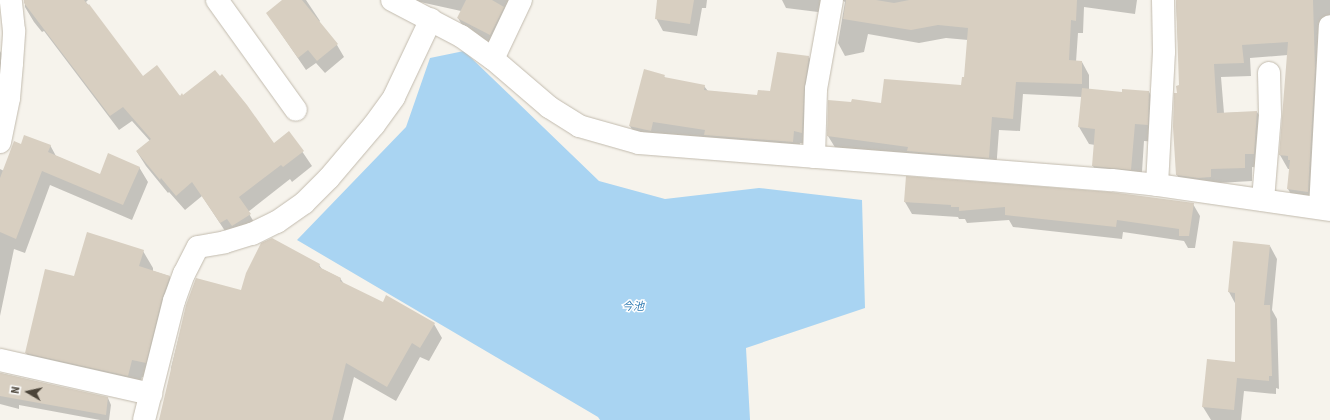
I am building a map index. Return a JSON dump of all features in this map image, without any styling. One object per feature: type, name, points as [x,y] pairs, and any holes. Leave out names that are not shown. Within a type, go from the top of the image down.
[{"type":"street","points":[[0,142],[9,98],[12,63],[14,30],[11,0]]},
{"type":"street","points":[[217,0],[296,110]]},
{"type":"street","points":[[392,0],[461,36],[493,59],[548,107],[579,126],[609,136],[639,143],[1157,185],[1325,209],[1330,26]]},
{"type":"street","points":[[493,59],[522,0]]},
{"type":"street","points":[[814,157],[816,89],[832,0]]},
{"type":"street","points":[[1157,185],[1164,52],[1163,0]]},
{"type":"street","points":[[144,420],[174,301],[184,274],[198,247],[225,242],[252,234],[277,222],[304,203],[329,178],[374,125],[394,97],[431,19]]},
{"type":"street","points":[[1263,200],[1270,121],[1269,73]]},
{"type":"street","points":[[0,360],[151,394]]},
{"type":"water","name":"今池","points":[[464,51],[599,181],[665,199],[759,188],[862,200],[865,308],[746,348],[750,420],[600,420],[598,417],[297,240],[406,127],[430,58]]},
{"type":"building","points":[[24,0],[84,0],[88,5],[89,4],[143,76],[157,65],[180,96],[182,93],[183,95],[215,70],[220,76],[222,74],[247,105],[274,143],[289,131],[304,151],[283,167],[281,165],[239,197],[251,214],[232,226],[227,219],[220,223],[192,182],[176,196],[161,178],[160,180],[136,151],[151,139],[123,107],[110,116],[24,3]]},
{"type":"building","points":[[282,0],[302,0],[338,44],[317,61],[308,50],[298,58],[266,13]]},
{"type":"building","points":[[466,0],[492,0],[504,7],[490,35],[457,18]]},
{"type":"building","points":[[657,0],[694,0],[690,24],[655,19]]},
{"type":"building","points":[[846,0],[876,0],[894,3],[909,0],[1077,0],[1076,21],[1071,20],[1069,60],[1082,61],[1082,84],[1016,82],[1013,119],[992,117],[989,158],[907,151],[908,147],[827,136],[828,100],[851,102],[852,99],[881,103],[884,79],[961,85],[962,77],[964,77],[968,28],[938,25],[911,30],[843,19]]},
{"type":"building","points":[[1176,0],[1313,0],[1315,69],[1308,192],[1287,189],[1290,160],[1288,160],[1288,156],[1279,155],[1288,42],[1242,45],[1244,63],[1214,64],[1217,113],[1257,111],[1254,154],[1245,154],[1245,168],[1211,169],[1211,177],[1198,178],[1176,175],[1173,127],[1174,93],[1177,93],[1176,86],[1179,85]]},
{"type":"building","points":[[777,52],[809,56],[804,89],[802,133],[794,131],[793,142],[704,135],[705,130],[653,122],[651,131],[629,126],[644,69],[665,75],[664,77],[705,85],[704,90],[757,95],[758,90],[770,91]]},
{"type":"building","points":[[1082,88],[1122,92],[1122,89],[1149,91],[1148,125],[1135,124],[1131,170],[1092,166],[1095,129],[1078,127]]},
{"type":"building","points":[[24,135],[51,145],[48,152],[100,174],[108,153],[140,167],[123,205],[42,171],[16,239],[0,232],[0,178],[14,141],[21,144]]},
{"type":"building","points":[[906,176],[1111,192],[1194,203],[1189,236],[1179,236],[1179,229],[1117,220],[1116,227],[1005,215],[1005,207],[959,211],[959,207],[951,207],[951,205],[904,202]]},
{"type":"building","points":[[87,232],[144,250],[139,266],[170,276],[162,298],[146,363],[132,360],[128,376],[25,353],[45,269],[74,276]]},
{"type":"building","points":[[272,238],[320,264],[319,267],[341,278],[340,281],[383,302],[386,295],[435,323],[420,348],[412,343],[387,387],[346,363],[332,420],[159,420],[186,305],[196,278],[241,290],[246,273],[261,243]]},
{"type":"building","points":[[1233,241],[1270,245],[1264,305],[1270,305],[1272,376],[1269,376],[1269,381],[1237,378],[1234,410],[1202,407],[1207,359],[1235,362],[1235,293],[1228,292]]},
{"type":"building","points":[[0,373],[108,397],[106,415],[0,396]]}]
